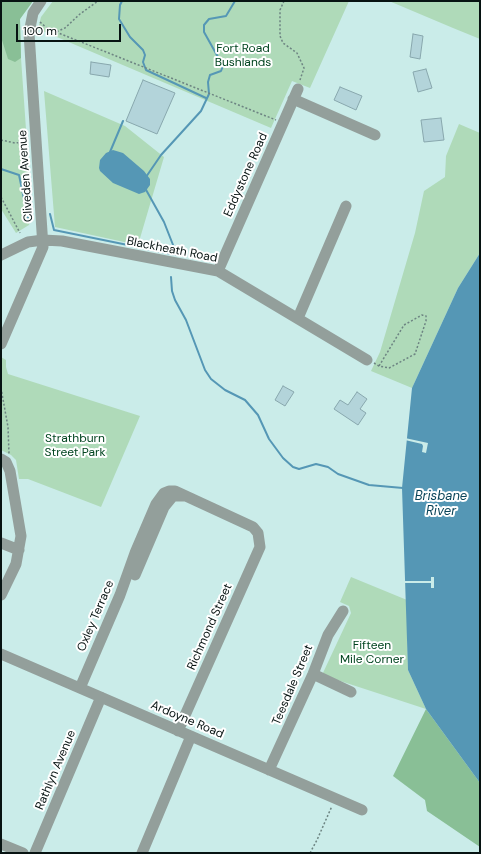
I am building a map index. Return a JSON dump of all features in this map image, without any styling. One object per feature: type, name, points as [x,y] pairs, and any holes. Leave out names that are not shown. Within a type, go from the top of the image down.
[{"type":"street","name":"Cliveden Avenue","points":[[1,344],[40,257],[43,240],[29,33],[31,20],[41,1]]},
{"type":"street","name":"Eddystone Road","points":[[218,271],[296,94]]},
{"type":"street","points":[[296,94],[375,135]]},
{"type":"street","points":[[298,318],[346,206]]},
{"type":"street","name":"Blackheath Road","points":[[1,255],[28,242],[43,240],[62,241],[218,271],[367,360]]},
{"type":"street","points":[[1,595],[16,564],[21,536],[10,471],[4,461]]},
{"type":"street","name":"Oxley Terrace","points":[[80,688],[160,505],[158,499],[169,490],[175,491],[254,526],[258,533]]},
{"type":"street","name":"Richmond Street","points":[[178,731],[260,547],[258,533]]},
{"type":"street","points":[[1,543],[19,550]]},
{"type":"street","name":"Oxley Terrace","points":[[135,575],[138,555]]},
{"type":"street","name":"Teesdale Street","points":[[270,770],[313,674],[328,635],[344,611]]},
{"type":"street","name":"Ardoyne Road","points":[[1,654],[362,810]]},
{"type":"street","points":[[313,674],[351,692]]},
{"type":"street","name":"Rathlyn Avenue","points":[[34,853],[101,697]]},
{"type":"street","points":[[142,853],[191,736]]},
{"type":"street","points":[[1,844],[23,853]]},
{"type":"path","points":[[15,1],[25,1]]},
{"type":"path","points":[[56,32],[65,28],[80,14],[98,1]]},
{"type":"path","points":[[284,1],[280,10],[280,36],[283,43],[297,53],[304,68],[296,94]]},
{"type":"path","points":[[31,20],[39,22],[48,29],[167,76],[192,88],[253,110],[283,124]]},
{"type":"path","points":[[1,140],[15,143],[36,140]]},
{"type":"path","points":[[1,197],[20,233]]},
{"type":"path","points":[[367,360],[379,366],[389,368],[415,354],[426,321],[426,316],[422,316],[404,325],[379,366]]},
{"type":"path","points":[[1,388],[8,427],[9,454],[4,461]]},
{"type":"path","points":[[310,853],[332,806]]},
{"type":"green space","points":[[1,1],[33,1],[20,19],[21,58],[32,215],[29,225],[16,233],[1,209]]},
{"type":"green space","points":[[1,1],[33,1],[20,19],[21,58],[15,62],[8,59],[1,37]]},
{"type":"green space","name":"Fort Road Bushlands","points":[[53,1],[349,1],[310,88],[292,81],[271,128],[38,29],[41,17]]},
{"type":"green space","points":[[389,1],[480,1],[480,39],[453,28]]},
{"type":"green space","points":[[44,91],[125,126],[164,157],[138,245],[55,227]]},
{"type":"green space","points":[[459,124],[480,133],[480,253],[458,288],[412,388],[371,371],[380,352],[415,233],[424,191],[445,177],[446,156]]},
{"type":"green space","name":"Strathburn Street Park","points":[[1,357],[6,360],[8,374],[140,416],[101,507],[28,479],[19,479],[16,460],[11,455],[1,450]]},
{"type":"green space","name":"Fifteen Mile Corner","points":[[351,577],[407,600],[408,670],[426,709],[322,675],[351,613],[349,606],[340,602]]},
{"type":"green space","points":[[426,709],[480,783],[480,847],[427,811],[425,800],[393,776]]},
{"type":"water","points":[[113,150],[123,153],[144,171],[150,179],[150,185],[145,192],[139,194],[113,183],[100,171],[100,160],[106,153]]},
{"type":"water","name":"Brisbane River","points":[[480,253],[480,783],[426,709],[408,670],[402,488],[412,388],[458,288]]},
{"type":"pier","points":[[405,438],[428,443],[426,453],[422,452],[422,444],[405,440]]},
{"type":"pier","points":[[431,577],[434,577],[434,588],[431,588],[431,583],[404,583],[404,581],[431,581]]},
{"type":"building","points":[[413,34],[423,36],[420,59],[410,57]]},
{"type":"building","points":[[91,62],[111,65],[109,77],[90,74]]},
{"type":"building","points":[[426,69],[432,88],[418,92],[413,72]]},
{"type":"building","points":[[143,80],[175,93],[157,134],[126,121]]},
{"type":"building","points":[[340,87],[362,96],[356,110],[334,100]]},
{"type":"building","points":[[441,118],[444,140],[424,142],[421,120]]},
{"type":"building","points":[[283,386],[294,392],[285,406],[275,400]]},
{"type":"building","points":[[357,392],[367,399],[360,409],[366,413],[358,425],[334,409],[340,400],[348,405]]},
{"type":"waterway","points":[[122,1],[120,5],[119,19],[130,37],[143,50],[145,55],[143,62],[146,70],[206,98]]},
{"type":"waterway","points":[[146,177],[161,155],[201,111],[209,94],[208,82],[210,75],[221,71],[223,66],[204,32],[204,25],[209,19],[226,16],[235,1]]},
{"type":"waterway","points":[[110,152],[123,121]]},
{"type":"waterway","points":[[1,169],[19,175],[28,218]]},
{"type":"waterway","points":[[50,214],[54,230],[177,255],[164,222],[145,188]]},
{"type":"waterway","points":[[171,277],[172,291],[175,300],[186,320],[205,370],[211,379],[225,390],[245,400],[258,415],[269,439],[283,458],[293,467],[299,469],[316,464],[328,467],[338,474],[369,485],[403,488]]}]
